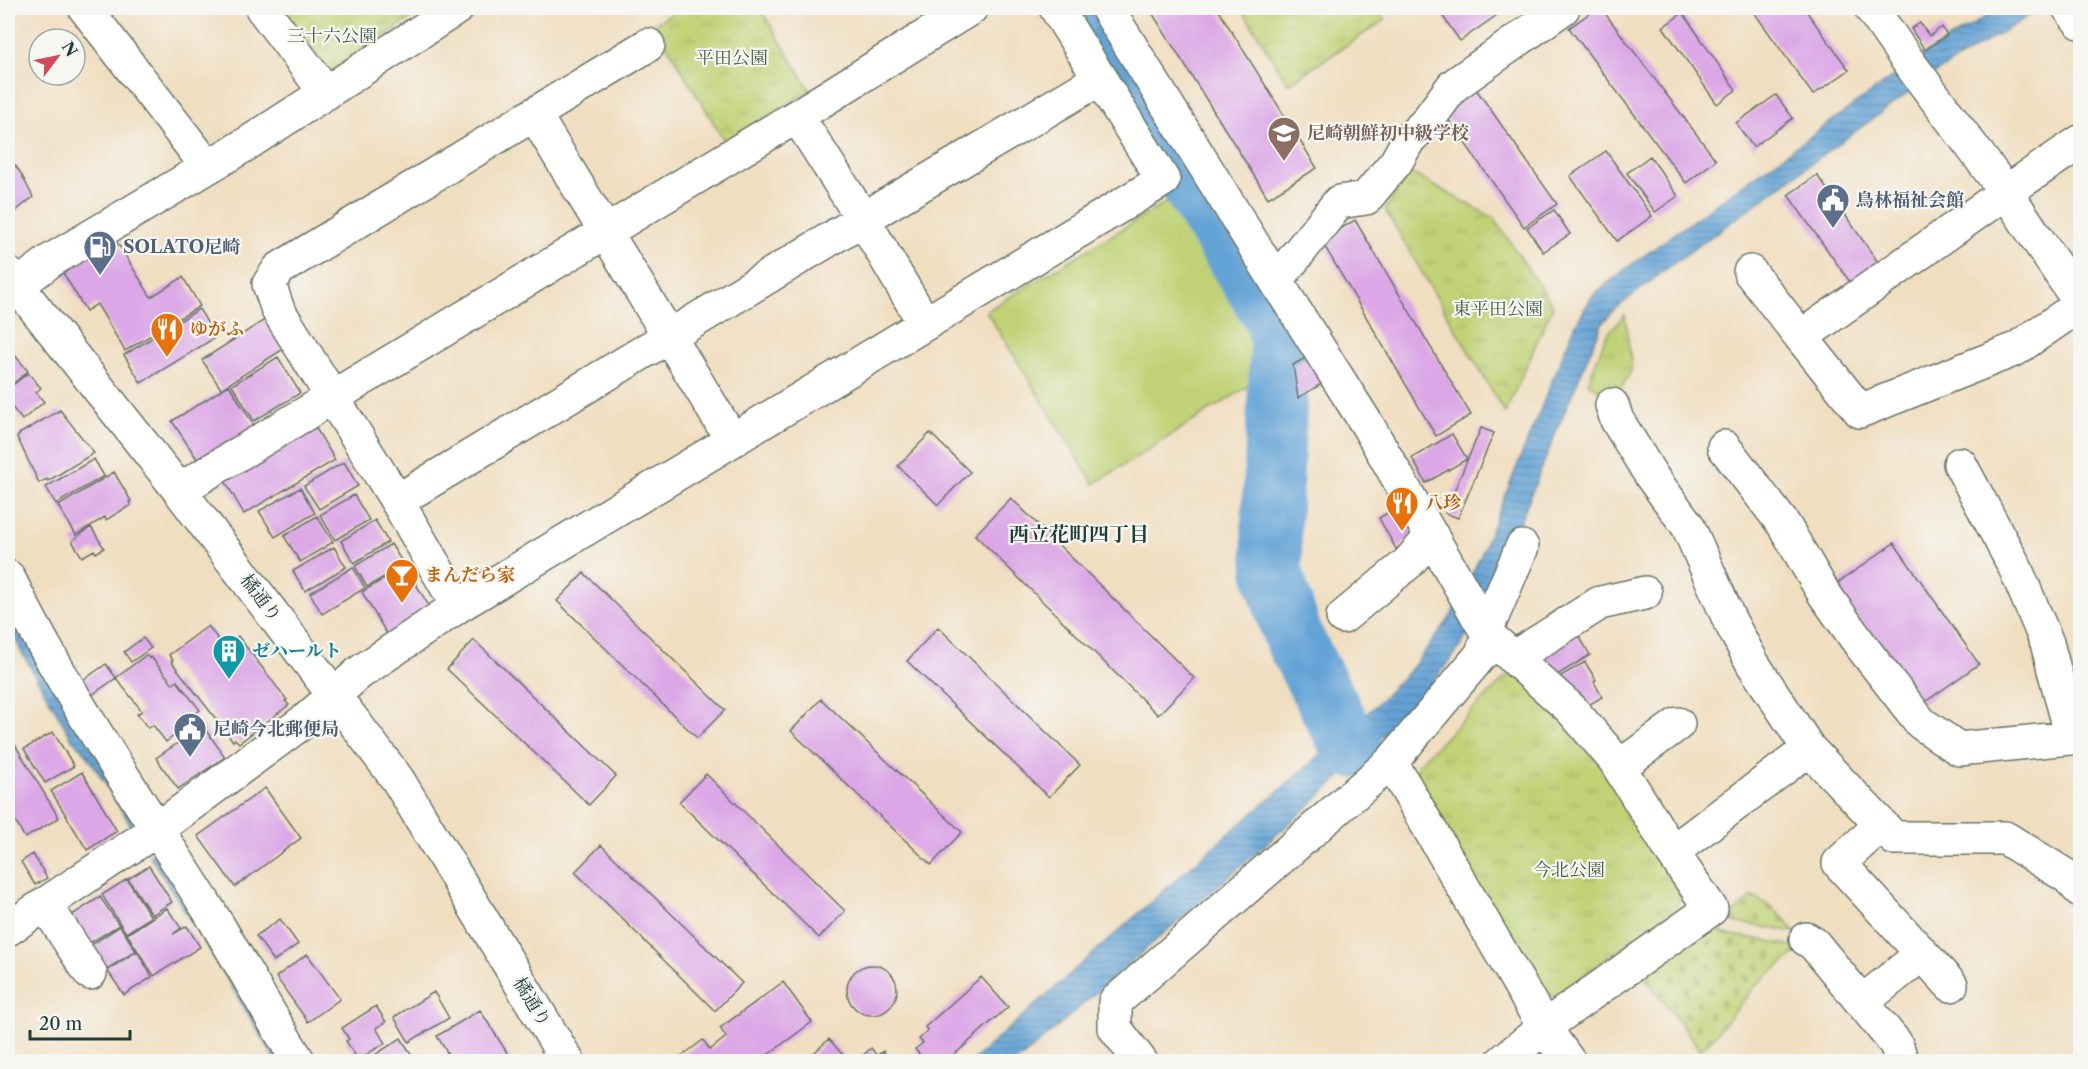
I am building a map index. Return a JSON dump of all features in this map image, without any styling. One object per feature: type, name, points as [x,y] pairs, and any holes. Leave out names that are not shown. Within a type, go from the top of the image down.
[{"type":"street","points":[[85,8],[200,157],[205,168]]},
{"type":"street","points":[[262,8],[326,93]]},
{"type":"street","points":[[179,490],[971,8]]},
{"type":"street","points":[[8,929],[156,830],[307,719],[359,673],[458,606],[1162,180],[1056,8]]},
{"type":"street","points":[[1107,8],[1368,426],[1486,631],[1571,709],[1618,766],[1711,909],[1544,1028],[1502,1062]]},
{"type":"street","points":[[1276,281],[1339,202],[1366,198],[1396,162],[1409,139],[1425,124],[1453,86],[1563,8]]},
{"type":"street","points":[[1750,272],[1860,411],[2016,349],[2080,304],[2006,192],[1917,73],[1872,8]]},
{"type":"street","points":[[2069,8],[2080,22]]},
{"type":"street","points":[[14,290],[50,261],[326,93],[442,12]]},
{"type":"street","points":[[458,606],[397,501],[278,310],[269,284],[279,269],[648,45]]},
{"type":"street","points":[[397,501],[1101,78]]},
{"type":"street","points":[[534,114],[732,440]]},
{"type":"street","points":[[797,116],[863,219],[925,324]]},
{"type":"street","points":[[1801,337],[2080,142]]},
{"type":"street","name":"橘通り","points":[[14,290],[179,490],[398,780],[567,1062]]},
{"type":"street","points":[[1612,405],[1617,420],[1652,477],[1688,526],[1729,619],[1753,664],[1809,748],[1881,825],[1894,838],[2006,838],[2068,877],[2080,890]]},
{"type":"street","points":[[1724,447],[1784,525],[1823,592],[1862,647],[1921,723],[1959,749],[2076,737],[2047,643],[2014,566],[1960,464]]},
{"type":"street","points":[[1343,617],[1408,563],[1432,536]]},
{"type":"street","points":[[1141,1062],[1114,1028],[1115,1002],[1391,762],[1481,655],[1486,631],[1522,547]]},
{"type":"street","points":[[8,577],[18,632],[156,830],[208,909],[299,1062]]},
{"type":"street","points":[[1513,658],[1600,603],[1645,593]]},
{"type":"street","points":[[1618,766],[1678,724]]},
{"type":"street","points":[[1672,852],[1809,748]]},
{"type":"street","points":[[1391,762],[1544,1028],[1569,1062]]},
{"type":"street","points":[[1881,825],[1839,863],[1951,985]]},
{"type":"street","points":[[45,904],[90,973]]},
{"type":"street","points":[[1806,939],[1814,944],[1896,1044],[1902,1062]]},
{"type":"street","points":[[1862,1002],[1922,954]]},
{"type":"green space","name":"三十六公園","points":[[275,8],[413,8],[411,18],[334,70],[318,65]]},
{"type":"green space","name":"平田公園","points":[[682,8],[760,8],[810,90],[725,142],[654,24]]},
{"type":"green space","points":[[1241,8],[1377,8],[1385,20],[1288,84]]},
{"type":"green space","name":"東平田公園","points":[[1409,172],[1494,218],[1553,306],[1505,413],[1385,210]]},
{"type":"green space","points":[[1174,198],[1261,338],[1261,378],[1094,484],[986,311]]},
{"type":"green space","points":[[1625,315],[1632,369],[1612,405],[1609,397],[1588,383],[1606,336]]},
{"type":"green space","name":"今北公園","points":[[1507,676],[1521,679],[1569,719],[1685,887],[1676,908],[1555,996],[1541,995],[1415,781],[1418,764]]},
{"type":"green space","points":[[1752,897],[1776,911],[1795,932],[1733,922],[1728,918]]},
{"type":"green space","points":[[1720,928],[1724,934],[1802,948],[1757,984],[1709,1042],[1700,1049],[1643,975],[1703,931]]},
{"type":"water","points":[[2001,8],[2042,8],[1940,70],[1669,267],[1614,310],[1602,324],[1487,604],[1455,654],[1428,687],[1369,750],[1307,808],[1018,1061],[971,1062],[1204,855],[1361,720],[1413,667],[1450,618],[1480,557],[1574,327],[1593,295],[1628,267],[1928,52]]},
{"type":"water","points":[[8,606],[137,820],[132,827],[86,753],[72,739],[22,653],[8,623]]},
{"type":"water","points":[[158,853],[285,1061],[276,1061],[149,855]]},
{"type":"building","points":[[1149,8],[1217,8],[1317,168],[1268,198]]},
{"type":"building","points":[[1437,8],[1507,8],[1460,41]]},
{"type":"building","points":[[1597,8],[1601,8],[1716,160],[1686,183],[1569,28]]},
{"type":"building","points":[[1751,8],[1804,8],[1849,70],[1813,95]]},
{"type":"building","points":[[1683,13],[1736,90],[1717,104],[1663,27]]},
{"type":"building","points":[[1920,23],[1929,36],[1942,27],[1947,35],[1925,50],[1911,29]]},
{"type":"building","points":[[1476,89],[1557,204],[1524,227],[1443,112]]},
{"type":"building","points":[[1776,95],[1793,118],[1753,147],[1736,123]]},
{"type":"building","points":[[1606,151],[1652,216],[1617,241],[1570,176]]},
{"type":"building","points":[[8,156],[20,172],[33,197],[12,214],[8,209]]},
{"type":"building","points":[[1650,156],[1678,196],[1655,212],[1627,173]]},
{"type":"building","name":"鳥林福祉会館","points":[[1817,175],[1878,262],[1850,282],[1788,195]]},
{"type":"building","points":[[1554,210],[1570,234],[1543,252],[1527,228]]},
{"type":"building","points":[[1355,220],[1471,415],[1436,436],[1321,240]]},
{"type":"building","points":[[115,239],[151,297],[183,277],[200,306],[125,351],[97,304],[86,311],[62,271]]},
{"type":"building","points":[[199,309],[216,337],[141,383],[124,355]]},
{"type":"building","points":[[266,319],[285,348],[221,389],[202,360]]},
{"type":"building","points":[[8,347],[28,371],[8,388]]},
{"type":"building","points":[[278,357],[300,393],[254,421],[232,385]]},
{"type":"building","points":[[1307,357],[1323,383],[1298,398],[1293,365]]},
{"type":"building","points":[[28,373],[41,388],[36,392],[44,402],[22,420],[8,402],[8,389]]},
{"type":"building","points":[[229,385],[255,427],[199,462],[172,421]]},
{"type":"building","points":[[60,410],[94,453],[48,481],[47,479],[39,483],[17,437]]},
{"type":"building","points":[[314,425],[335,460],[244,514],[224,479]]},
{"type":"building","points":[[1481,428],[1494,433],[1458,518],[1445,513]]},
{"type":"building","points":[[930,433],[970,472],[938,505],[898,466]]},
{"type":"building","points":[[1452,434],[1467,459],[1426,483],[1412,458]]},
{"type":"building","points":[[94,459],[104,476],[56,504],[46,487]]},
{"type":"building","points":[[344,462],[358,486],[319,509],[304,486]]},
{"type":"building","points":[[114,472],[131,501],[129,502],[131,505],[106,520],[105,517],[76,535],[58,506]]},
{"type":"building","points":[[300,488],[315,513],[275,537],[259,511]]},
{"type":"building","points":[[354,495],[369,520],[335,540],[320,515]]},
{"type":"building","points":[[1011,498],[1194,678],[1158,715],[975,535]]},
{"type":"building","points":[[1399,506],[1417,534],[1396,549],[1379,518]]},
{"type":"building","points":[[317,516],[333,542],[300,562],[284,536]]},
{"type":"building","points":[[375,520],[388,542],[354,563],[341,541]]},
{"type":"building","points":[[91,527],[104,548],[96,553],[94,550],[82,557],[72,541]]},
{"type":"building","points":[[1894,543],[1979,664],[1919,706],[1835,585]]},
{"type":"building","points":[[391,544],[404,565],[367,587],[355,566]]},
{"type":"building","points":[[334,547],[346,567],[305,591],[293,571]]},
{"type":"building","points":[[405,566],[432,611],[388,636],[362,592]]},
{"type":"building","points":[[353,567],[365,588],[322,614],[310,593]]},
{"type":"building","points":[[584,573],[725,710],[697,738],[557,601]]},
{"type":"building","name":"ゼハールト","points":[[208,626],[224,647],[238,636],[289,705],[239,743],[235,739],[233,741],[171,661],[173,660],[169,655]]},
{"type":"building","points":[[938,627],[1080,765],[1049,797],[907,661]]},
{"type":"building","points":[[1578,634],[1590,655],[1549,680],[1536,659]]},
{"type":"building","points":[[143,638],[151,648],[131,662],[124,652]]},
{"type":"building","points":[[474,640],[616,776],[589,805],[447,669]]},
{"type":"building","points":[[146,655],[151,657],[173,684],[177,681],[200,710],[195,714],[198,717],[166,742],[153,725],[148,728],[137,714],[142,711],[116,678]]},
{"type":"building","points":[[1585,662],[1596,680],[1594,682],[1602,697],[1582,709],[1559,677]]},
{"type":"building","points":[[106,664],[116,678],[89,697],[79,683]]},
{"type":"building","points":[[821,699],[962,832],[931,865],[791,731]]},
{"type":"building","name":"尼崎今北郵便局","points":[[203,726],[225,757],[178,789],[156,758]]},
{"type":"building","points":[[53,732],[74,766],[45,783],[24,749]]},
{"type":"building","points":[[8,733],[59,818],[25,838],[8,809]]},
{"type":"building","points":[[82,772],[117,831],[87,850],[51,791]]},
{"type":"building","points":[[706,774],[845,911],[819,938],[679,802]]},
{"type":"building","points":[[265,788],[301,838],[235,887],[198,836]]},
{"type":"building","points":[[601,845],[742,983],[715,1011],[575,872]]},
{"type":"building","points":[[33,854],[47,878],[35,885],[21,862]]},
{"type":"building","points":[[149,866],[172,902],[152,915],[128,879]]},
{"type":"building","points":[[127,879],[151,917],[126,933],[102,895]]},
{"type":"building","points":[[100,897],[119,925],[90,943],[72,915]]},
{"type":"building","points":[[167,908],[181,928],[173,934],[187,926],[200,947],[154,976],[127,934]]},
{"type":"building","points":[[280,919],[298,944],[274,961],[256,936]]},
{"type":"building","points":[[120,926],[136,951],[107,969],[91,945]]},
{"type":"building","points":[[137,951],[152,977],[124,995],[107,970]]},
{"type":"building","points":[[307,954],[340,999],[308,1022],[276,977]]},
{"type":"building","points":[[872,965],[890,972],[897,990],[890,1008],[872,1015],[854,1008],[847,990],[854,972]]},
{"type":"building","points":[[981,977],[1008,1007],[946,1062],[926,1062],[915,1049],[923,1043],[919,1039],[928,1031],[925,1027]]},
{"type":"building","points":[[783,982],[812,1022],[758,1062],[674,1062],[703,1040],[710,1050],[726,1037],[720,1028]]},
{"type":"building","points":[[434,992],[449,1018],[409,1042],[394,1017]]},
{"type":"building","points":[[376,1006],[386,1022],[376,1028],[385,1043],[358,1060],[346,1041],[349,1039],[342,1028]]},
{"type":"building","points":[[480,1010],[513,1062],[453,1062],[437,1036]]},
{"type":"building","points":[[401,1038],[416,1062],[364,1062]]},
{"type":"building","points":[[829,1039],[849,1062],[804,1062]]},
{"type":"building","points":[[871,1048],[877,1056],[883,1051],[892,1062],[856,1062]]},
{"type":"waterway","points":[[1080,8],[1275,319],[1280,345],[1271,525],[1273,573],[1293,637],[1352,748]]},
{"type":"place","name":"尼崎朝鮮初中級学校","points":[[1284,162]]},
{"type":"place","name":"鳥林福祉会館","points":[[1833,229]]},
{"type":"place","name":"SOLATO尼崎","points":[[100,276]]},
{"type":"place","name":"ゆがふ","points":[[167,358]]},
{"type":"place","name":"八珍","points":[[1402,532]]},
{"type":"place","name":"まんだら家","points":[[402,604]]},
{"type":"place","name":"ゼハールト","points":[[229,680]]},
{"type":"place","name":"尼崎今北郵便局","points":[[190,758]]},
{"type":"district","name":"西立花町四丁目","points":[[1079,534]]}]
